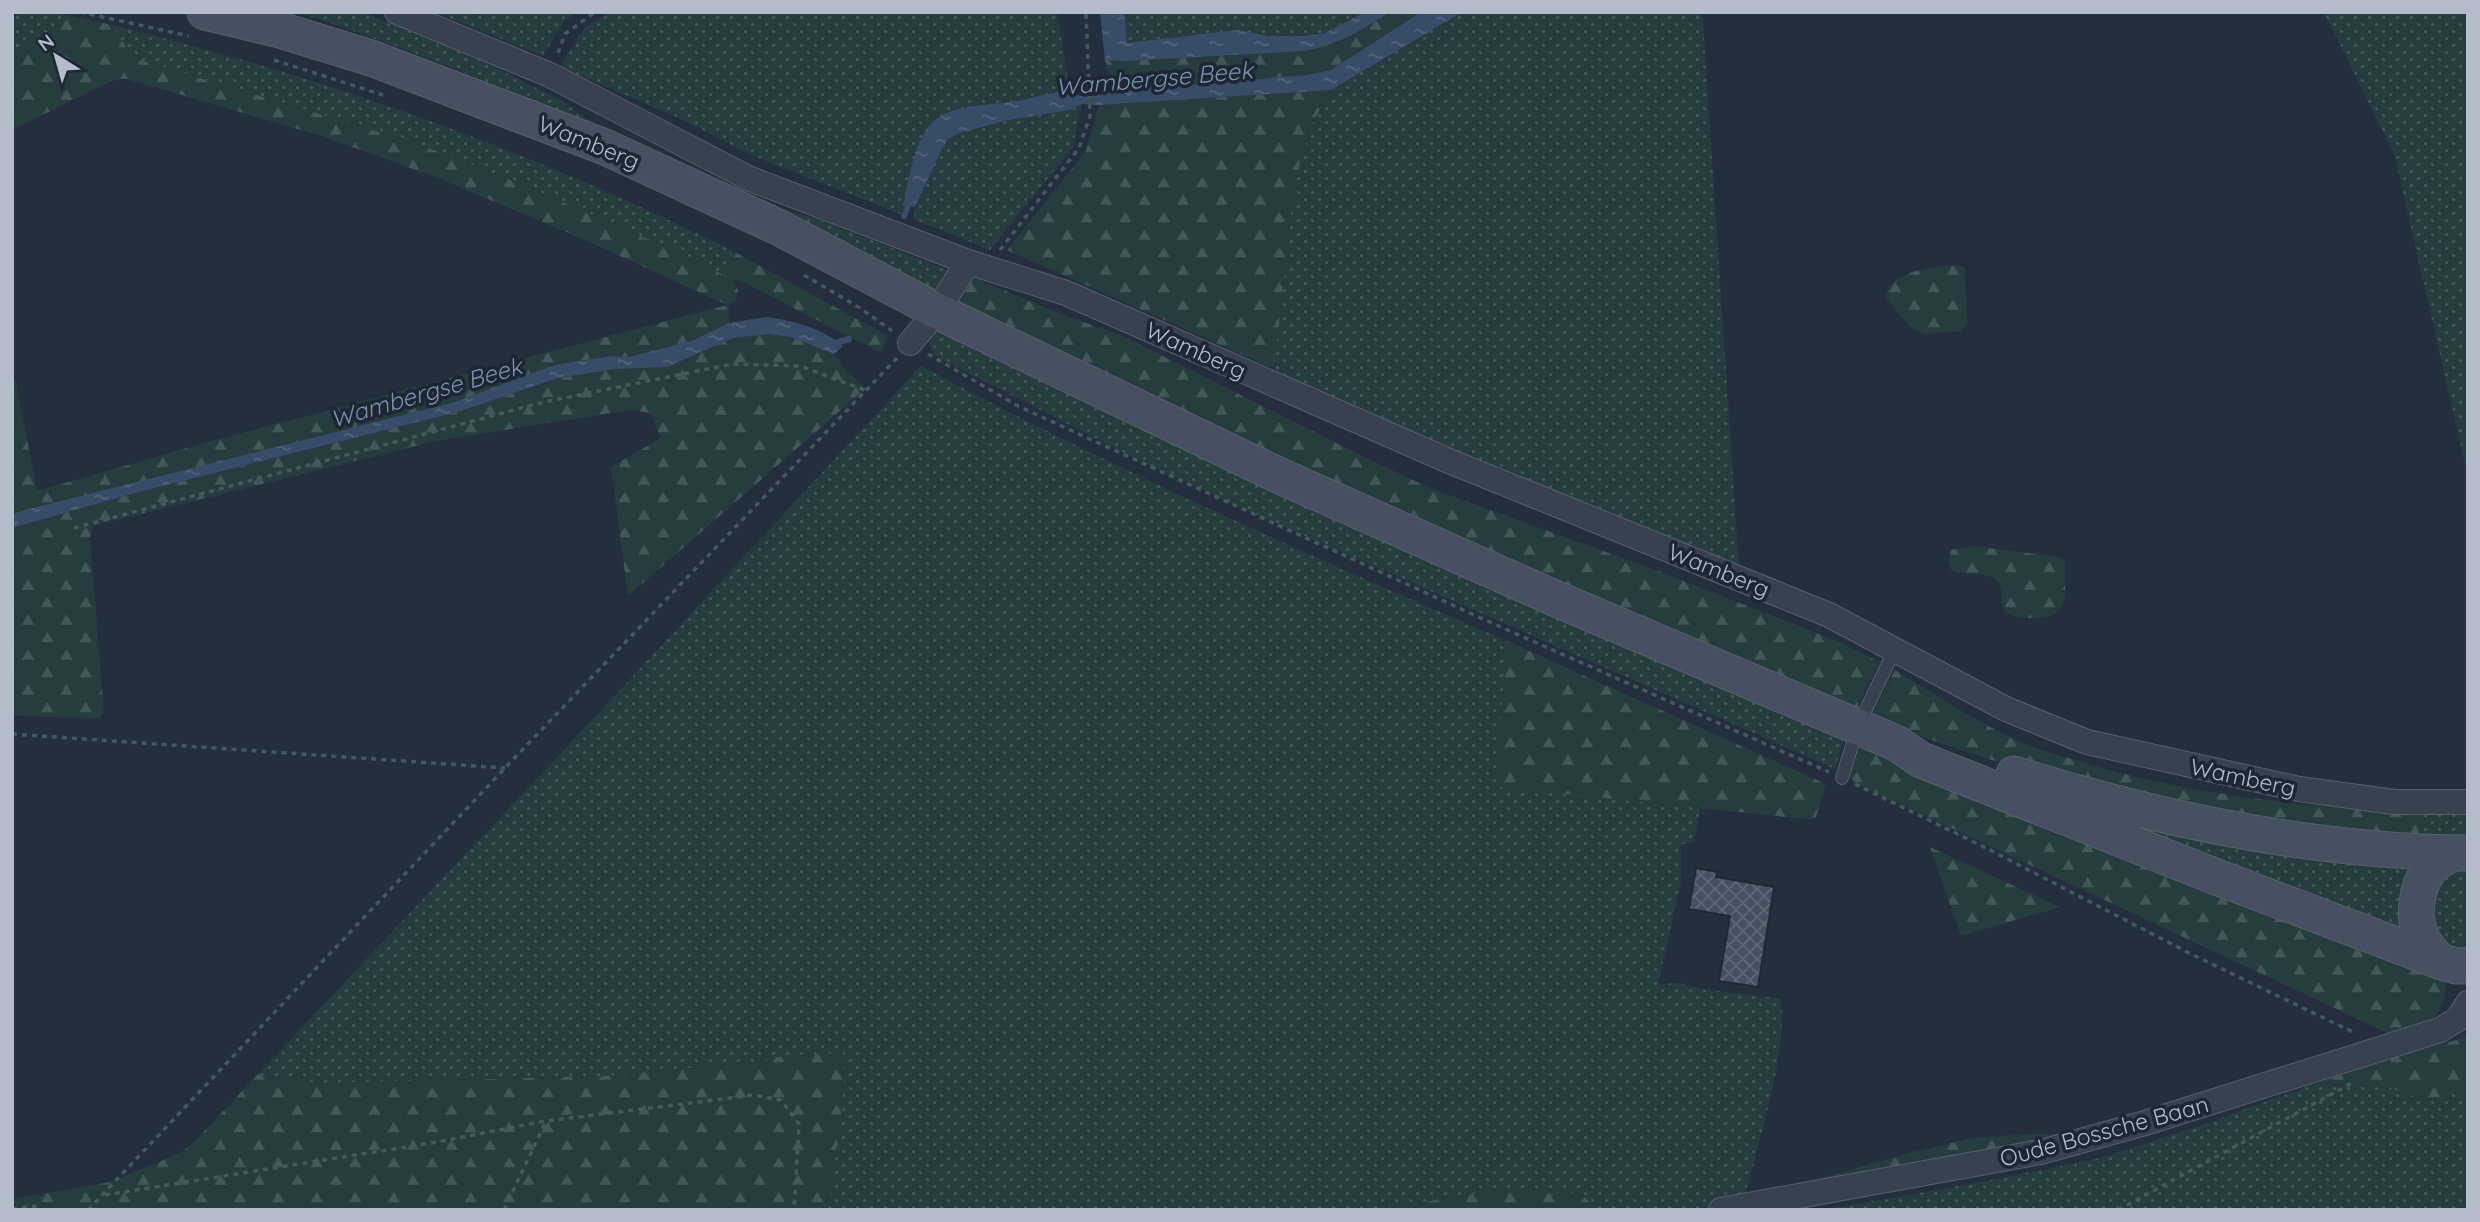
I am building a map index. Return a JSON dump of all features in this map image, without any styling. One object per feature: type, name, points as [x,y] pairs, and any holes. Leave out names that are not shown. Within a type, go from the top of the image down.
[{"type":"main road","name":"Wamberg","points":[[215,20],[280,30],[372,58],[605,146],[778,227],[937,311],[1293,482],[1561,601],[1858,726],[1896,743],[1921,760],[2458,972]]},
{"type":"main road","name":"Wamberg","points":[[1896,743],[1926,747],[2060,789],[2219,828],[2314,842],[2461,853]]},
{"type":"main road","points":[[2458,972],[2422,938],[2418,926],[2418,902],[2420,888],[2431,867],[2461,853]]},
{"type":"street","name":"Wamberg","points":[[397,12],[550,75],[748,178],[977,265],[1066,293],[1449,461],[1829,615],[2006,709],[2087,742],[2299,789],[2393,802],[2468,802]]},
{"type":"street","points":[[910,343],[977,265]]},
{"type":"street","name":"Oude Bossche Baan","points":[[1721,1210],[2041,1152],[2145,1124],[2440,1030],[2458,1019],[2468,1003]]},
{"type":"lane","points":[[1842,778],[1858,726],[1895,649]]},
{"type":"path","points":[[80,12],[215,20]]},
{"type":"path","points":[[550,75],[565,34],[595,12]]},
{"type":"path","points":[[977,265],[1079,148],[1090,116],[1086,12]]},
{"type":"path","points":[[266,57],[395,99]]},
{"type":"path","points":[[801,273],[860,308],[910,343],[1020,407],[1842,778],[1988,849],[2192,954],[2351,1030],[2380,1050]]},
{"type":"path","points":[[88,1210],[910,343]]},
{"type":"path","points":[[74,528],[544,402],[733,364],[800,366],[867,391]]},
{"type":"path","points":[[12,734],[505,768]]},
{"type":"path","points":[[2118,1210],[2357,1081]]},
{"type":"path","points":[[103,1196],[424,1144],[546,1121],[754,1095],[781,1100],[799,1124],[794,1210]]},
{"type":"path","points":[[503,1210],[546,1121]]},
{"type":"path","points":[[12,1209],[35,1206],[38,1210]]},
{"type":"green space","points":[[18,12],[49,12],[73,16],[12,54],[12,21]]},
{"type":"green space","points":[[296,12],[365,13],[483,61],[560,100],[605,131],[413,53]]},
{"type":"green space","points":[[435,12],[469,12],[476,15],[478,12],[577,12],[563,23],[543,56]]},
{"type":"green space","points":[[610,12],[1057,12],[1070,91],[1022,101],[966,107],[900,214],[753,156],[681,119],[560,67],[585,27]]},
{"type":"green space","points":[[1124,12],[1365,12],[1325,33],[1302,36],[1269,36],[1237,30],[1126,43]]},
{"type":"green space","points":[[1390,12],[1421,12],[1331,70],[1307,75],[1115,91],[1105,60],[1305,51],[1349,36]]},
{"type":"green space","points":[[1462,12],[1700,12],[1703,22],[1739,570],[1364,417],[1274,369],[1294,186],[1311,126],[1331,90]]},
{"type":"green space","points":[[2324,12],[2468,12],[2468,477],[2395,157]]},
{"type":"green space","points":[[73,16],[112,25],[133,58],[416,143],[528,187],[701,262],[730,279],[731,250],[888,336],[881,353],[737,279],[732,279],[738,290],[736,300],[728,306],[729,323],[691,341],[629,357],[612,356],[554,365],[455,402],[12,514],[12,375],[16,382],[37,491],[201,444],[727,305],[576,236],[438,178],[325,137],[127,79],[105,84],[12,130],[12,54]]},
{"type":"green space","points":[[112,25],[351,93],[505,149],[656,214],[731,250],[731,280],[701,262],[529,187],[416,143],[133,58]]},
{"type":"green space","points":[[1331,90],[1311,126],[1294,186],[1274,369],[1007,250],[1086,151],[1099,105]]},
{"type":"green space","points":[[1082,104],[1073,147],[990,250],[913,219],[938,154],[948,139],[988,123],[1070,110]]},
{"type":"green space","points":[[753,202],[818,219],[950,271],[936,292]]},
{"type":"green space","points":[[1958,265],[1965,268],[1967,323],[1961,331],[1925,334],[1911,328],[1885,297],[1896,280],[1905,275]]},
{"type":"green space","points":[[972,277],[1066,316],[1121,335],[1435,490],[1661,572],[1839,642],[1879,662],[1854,714],[1262,458],[955,302]]},
{"type":"green space","points":[[932,328],[1289,496],[1844,740],[1835,769],[1244,509],[1126,454],[935,356],[929,342]]},
{"type":"green space","points":[[769,334],[791,337],[834,354],[846,371],[866,388],[628,596],[611,467],[661,438],[650,413],[630,410],[436,441],[93,526],[90,538],[104,713],[99,719],[12,715],[12,528],[135,493],[461,411],[558,378],[615,369],[667,367],[733,338]]},
{"type":"green space","points":[[921,366],[1138,475],[1507,641],[1498,786],[1700,808],[1694,842],[1681,844],[1681,882],[1658,984],[1679,983],[1702,989],[1781,999],[1780,1042],[1772,1089],[1750,1179],[1744,1197],[1735,1206],[1706,1210],[1598,1210],[1580,1193],[1487,1192],[1372,1210],[828,1210],[844,1081],[842,1053],[776,1057],[764,1061],[604,1076],[327,1083],[258,1074]]},
{"type":"green space","points":[[1973,546],[2053,556],[2065,560],[2065,593],[2061,609],[2045,617],[2022,618],[2009,614],[2003,609],[1998,582],[1982,575],[1951,570],[1948,562],[1951,550]]},
{"type":"green space","points":[[1507,641],[1826,784],[1815,820],[1498,787]]},
{"type":"green space","points":[[1895,670],[1991,728],[2040,749],[2126,774],[2210,792],[2294,803],[2421,813],[2417,841],[2093,792],[1960,750],[1870,718]]},
{"type":"green space","points":[[1858,747],[2195,887],[2445,969],[2446,991],[2442,1006],[2417,1034],[2394,1036],[1855,783],[1849,776]]},
{"type":"green space","points":[[2058,795],[2418,856],[2407,944]]},
{"type":"green space","points":[[2468,812],[2468,843],[2417,841],[2421,813]]},
{"type":"green space","points":[[1930,847],[2060,907],[1961,936]]},
{"type":"green space","points":[[2468,861],[2468,959],[2464,959],[2427,928],[2433,882]]},
{"type":"green space","points":[[2468,1037],[2468,1091],[2425,1100],[2390,1088],[2317,1083],[2397,1056]]},
{"type":"green space","points":[[842,1053],[844,1079],[828,1210],[12,1210],[12,1199],[111,1182],[182,1152],[258,1074],[327,1083],[604,1076],[764,1061],[776,1057]]},
{"type":"green space","points":[[2317,1083],[2390,1088],[2425,1100],[2468,1091],[2468,1204],[2462,1210],[1823,1210],[2104,1157]]},
{"type":"green space","points":[[2074,1134],[1766,1193],[1972,1138]]},
{"type":"green space","points":[[1487,1192],[1580,1193],[1598,1210],[1372,1210]]},
{"type":"water","points":[[1100,12],[1124,12],[1127,43],[1237,30],[1269,36],[1302,36],[1325,33],[1365,12],[1390,12],[1349,36],[1305,51],[1126,61],[1105,60]]},
{"type":"water","points":[[1421,12],[1462,12],[1331,90],[1082,104],[1070,110],[1009,120],[959,133],[948,139],[915,207],[903,206],[920,140],[936,119],[954,110],[1070,91],[1082,96],[1092,96],[1115,91],[1307,75],[1331,70]]},
{"type":"water","points":[[765,317],[806,326],[826,334],[843,346],[834,354],[791,337],[769,334],[733,338],[667,367],[615,369],[558,378],[461,411],[135,493],[12,528],[12,514],[25,510],[455,402],[554,365],[612,356],[629,357],[691,341],[729,323]]},
{"type":"building","points":[[1696,868],[1717,872],[1716,877],[1774,887],[1758,987],[1719,981],[1730,916],[1689,909]]},
{"type":"waterway","name":"Wambergse Beek","points":[[904,216],[910,201]]},
{"type":"waterway","name":"Wambergse Beek","points":[[835,343],[849,339]]}]
